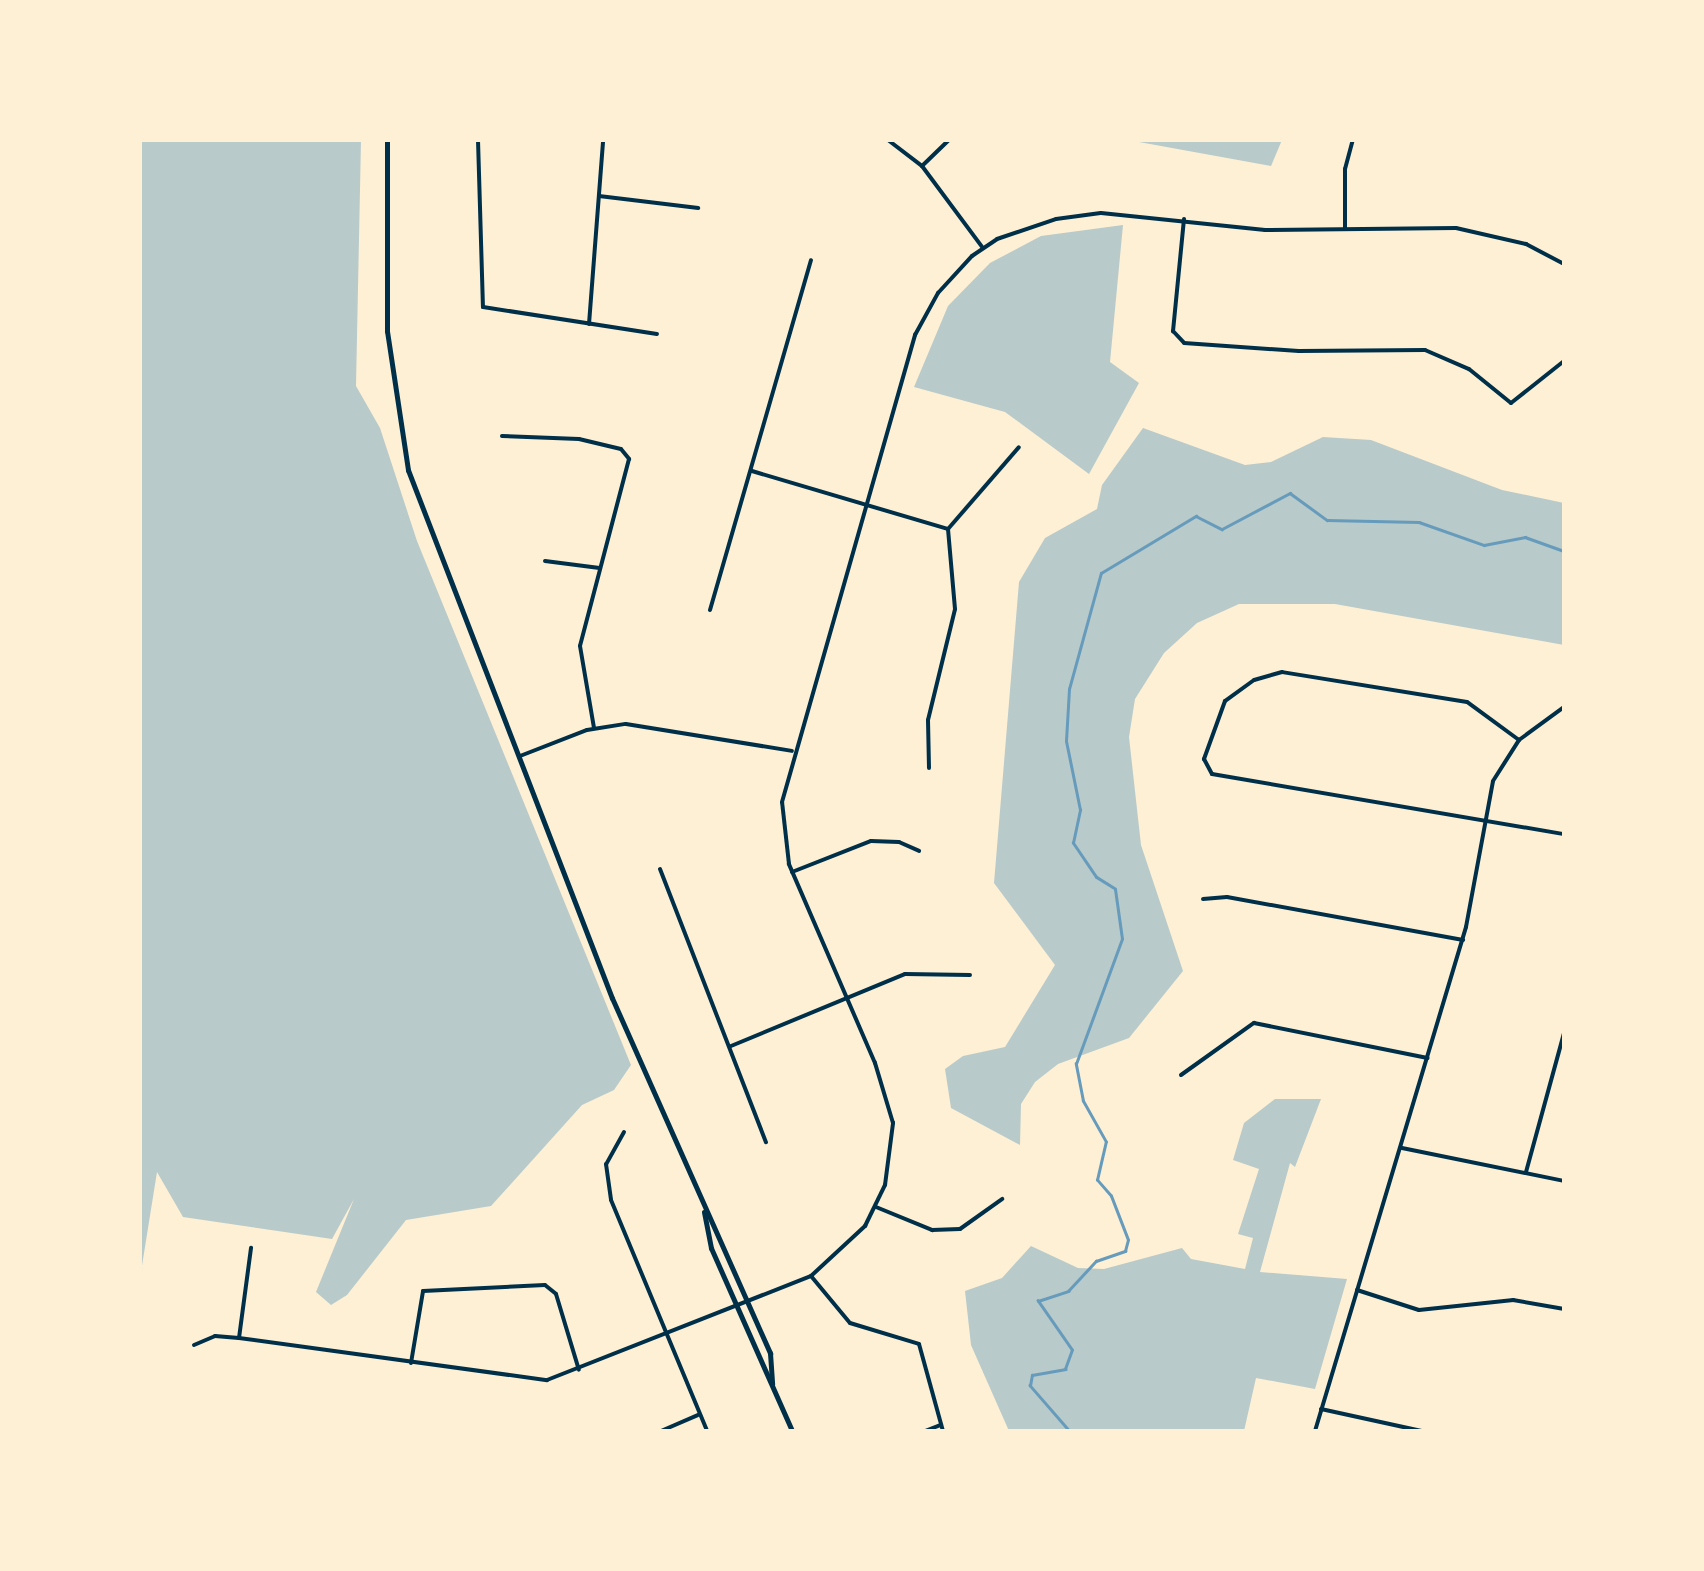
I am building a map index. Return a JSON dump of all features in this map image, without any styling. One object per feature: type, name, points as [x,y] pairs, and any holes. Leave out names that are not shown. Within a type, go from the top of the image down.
[{"type":"main road","points":[[388,140],[386,314],[400,439],[427,525],[518,757],[702,1208],[735,1305],[792,1431]]},
{"type":"main road","points":[[702,1208],[770,1353],[772,1384]]},
{"type":"street","points":[[478,140],[483,307],[657,334]]},
{"type":"street","points":[[589,324],[603,140]]},
{"type":"street","points":[[888,140],[922,166],[983,248]]},
{"type":"street","points":[[922,166],[949,140]]},
{"type":"street","points":[[1345,229],[1345,169],[1353,140]]},
{"type":"street","points":[[600,196],[698,208]]},
{"type":"street","points":[[194,1345],[214,1336],[239,1338],[527,1381],[580,1372],[811,1276],[850,1245],[876,1207],[894,1151],[893,1122],[887,1092],[792,872],[781,822],[792,751],[922,321],[948,279],[983,248],[1056,219],[1100,213],[1265,230],[1492,233],[1564,264]]},
{"type":"street","points":[[1184,219],[1172,332],[1184,343],[1299,352],[1425,350],[1469,369],[1510,403],[1564,361]]},
{"type":"street","points":[[710,610],[811,260]]},
{"type":"street","points":[[502,436],[579,439],[627,453],[580,646],[594,728]]},
{"type":"street","points":[[929,768],[928,720],[954,625],[948,529],[1020,447]]},
{"type":"street","points":[[750,470],[948,529]]},
{"type":"street","points":[[545,561],[600,568]]},
{"type":"street","points":[[1519,740],[1468,702],[1282,672],[1230,696],[1208,738],[1204,760],[1212,774],[1564,834]]},
{"type":"street","points":[[1315,1431],[1462,940],[1497,772],[1519,740],[1564,708]]},
{"type":"street","points":[[518,757],[594,728],[632,724],[792,751]]},
{"type":"street","points":[[792,872],[870,841],[900,842],[919,851]]},
{"type":"street","points":[[660,869],[766,1142]]},
{"type":"street","points":[[1203,899],[1227,897],[1462,940]]},
{"type":"street","points":[[731,1046],[905,974],[970,975]]},
{"type":"street","points":[[1181,1074],[1254,1023],[1428,1058]]},
{"type":"street","points":[[1526,1175],[1564,1032]]},
{"type":"street","points":[[624,1132],[606,1164],[608,1189],[707,1431]]},
{"type":"street","points":[[1400,1148],[1564,1181]]},
{"type":"street","points":[[876,1207],[932,1230],[960,1230],[1002,1198]]},
{"type":"street","points":[[239,1338],[251,1248]]},
{"type":"street","points":[[811,1276],[850,1323],[919,1344],[942,1428],[925,1431]]},
{"type":"street","points":[[411,1363],[423,1291],[545,1285],[556,1294],[580,1372]]},
{"type":"street","points":[[1358,1290],[1419,1310],[1513,1300],[1564,1309]]},
{"type":"street","points":[[1321,1409],[1422,1431]]},
{"type":"street","points":[[661,1431],[700,1415]]},
{"type":"shaded area","points":[[140,140],[361,140],[356,386],[380,428],[417,541],[631,1065],[614,1090],[582,1105],[491,1206],[406,1220],[347,1295],[331,1305],[316,1292],[354,1199],[332,1239],[183,1217],[157,1172],[140,1278]]},
{"type":"shaded area","points":[[1128,140],[1282,140],[1271,166]]},
{"type":"shaded area","points":[[1123,225],[1110,362],[1139,383],[1089,474],[1005,412],[914,387],[948,306],[990,263],[1041,236]]},
{"type":"shaded area","points":[[1143,428],[1245,465],[1271,462],[1323,437],[1371,440],[1502,490],[1564,503],[1564,645],[1335,604],[1239,604],[1197,623],[1164,653],[1135,699],[1129,737],[1141,845],[1183,971],[1129,1038],[1058,1064],[1035,1082],[1021,1104],[1020,1145],[951,1108],[945,1069],[963,1056],[1005,1047],[1055,965],[994,883],[1019,582],[1045,538],[1097,509],[1102,485]]},
{"type":"shaded area","points":[[1275,1099],[1321,1099],[1295,1167],[1290,1163],[1260,1272],[1347,1279],[1315,1389],[1256,1378],[1244,1431],[1009,1431],[971,1345],[965,1291],[1002,1278],[1031,1246],[1078,1268],[1104,1269],[1182,1248],[1191,1259],[1245,1269],[1253,1238],[1238,1234],[1259,1169],[1233,1160],[1244,1123]]},
{"type":"waterway","points":[[1069,1431],[1030,1386],[1032,1375],[1065,1369],[1072,1350],[1038,1301],[1068,1291],[1096,1261],[1125,1251],[1128,1240],[1111,1196],[1097,1180],[1106,1142],[1083,1101],[1076,1064],[1122,939],[1115,889],[1096,877],[1073,843],[1080,810],[1066,741],[1069,689],[1101,573],[1196,516],[1222,529],[1290,493],[1327,520],[1419,522],[1484,545],[1525,537],[1564,551]]}]
